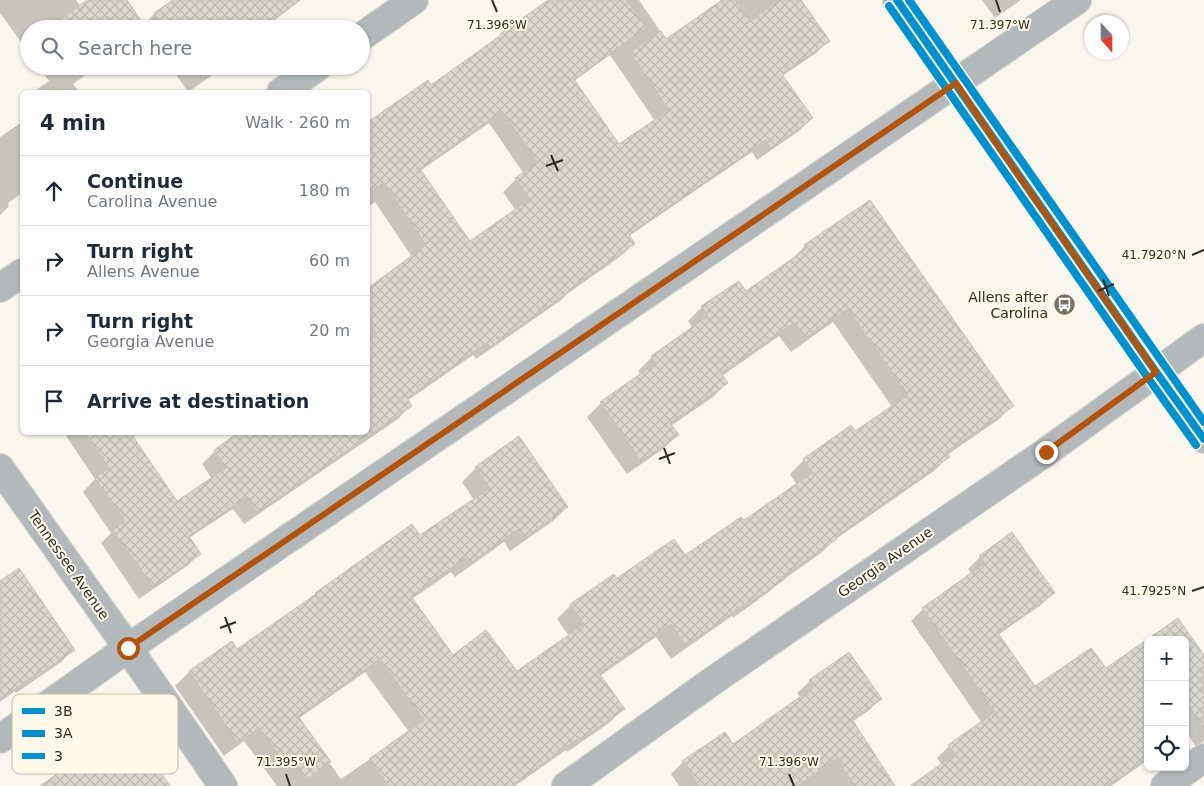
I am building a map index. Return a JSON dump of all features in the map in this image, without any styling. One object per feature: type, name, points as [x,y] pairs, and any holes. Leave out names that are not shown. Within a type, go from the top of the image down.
[{"type":"main road","points":[[897,0],[1204,439]]},
{"type":"street","points":[[370,31],[414,0]]},
{"type":"street","points":[[63,694],[1077,0]]},
{"type":"street","points":[[284,90],[306,75]]},
{"type":"street","points":[[0,288],[20,274]]},
{"type":"street","name":"Georgia Avenue","points":[[566,786],[714,680],[1046,452],[1204,338]]},
{"type":"street","name":"Tennessee Avenue","points":[[0,468],[160,694]]},
{"type":"street","name":"Tennessee Avenue","points":[[178,721],[223,786]]},
{"type":"street","points":[[0,739],[12,730]]},
{"type":"street","points":[[1164,786],[1204,758]]},
{"type":"building","points":[[87,0],[127,0],[141,20],[59,20]]},
{"type":"building","points":[[173,0],[300,0],[272,20],[159,20],[154,13]]},
{"type":"building","points":[[548,0],[626,0],[646,28],[574,79],[619,144],[669,110],[630,52],[661,31],[666,39],[722,0],[735,0],[750,21],[779,0],[801,0],[830,41],[782,74],[813,118],[771,148],[766,140],[629,234],[635,244],[573,286],[574,288],[490,347],[487,343],[407,398],[412,406],[370,435],[370,339],[377,334],[370,324],[370,287],[426,245],[384,182],[370,192],[370,121],[428,80],[431,85]],"holes":[[[502,111],[538,163],[515,178],[530,199],[470,241],[420,169]]]},
{"type":"building","points":[[870,200],[1014,406],[946,452],[950,457],[835,537],[837,539],[783,576],[785,579],[746,603],[686,645],[671,624],[599,673],[625,709],[582,739],[580,737],[511,786],[388,786],[369,759],[424,720],[380,659],[298,716],[331,762],[306,780],[293,762],[287,766],[259,728],[238,743],[189,671],[232,641],[237,649],[412,524],[420,535],[490,488],[475,467],[519,436],[568,507],[524,538],[518,529],[469,564],[465,558],[411,596],[453,655],[486,630],[517,671],[584,624],[570,604],[614,574],[617,578],[674,539],[685,555],[741,517],[744,520],[812,473],[803,459],[851,425],[855,431],[908,395],[848,309],[805,338],[794,323],[721,373],[728,383],[670,423],[679,435],[641,461],[600,402],[656,363],[651,356],[708,316],[701,306],[739,281],[746,291],[806,249],[804,245]]},
{"type":"building","points":[[87,435],[132,435],[177,501],[226,468],[214,450],[235,435],[370,435],[258,512],[246,497],[189,536],[201,554],[153,587],[113,530],[125,521],[95,478],[109,468]]},
{"type":"building","points":[[1012,532],[1055,593],[998,633],[1035,686],[1091,648],[1106,668],[1144,642],[1144,761],[1107,786],[910,786],[955,754],[948,745],[995,712],[922,608],[985,563],[979,556]]},
{"type":"building","points":[[19,568],[75,650],[0,699],[0,581]]},
{"type":"building","points":[[1178,618],[1204,655],[1204,728],[1189,707],[1189,636],[1152,636]]},
{"type":"building","points":[[849,652],[882,699],[852,719],[895,786],[854,786],[837,758],[797,786],[700,786],[682,761],[725,732],[733,744],[814,687],[809,680]]},
{"type":"building","points":[[57,774],[162,774],[170,786],[40,786]]},
{"type":"transit line","name":"3B","points":[[897,0],[1204,439]]},
{"type":"transit line","name":"3","points":[[909,0],[1204,422]]},
{"type":"transit line","name":"3A","points":[[889,6],[1196,445]]},
{"type":"place","name":"Allens after Carolina","points":[[1064,305]]},
{"type":"route","points":[[128,648],[956,83],[1156,372],[1046,452]]}]
